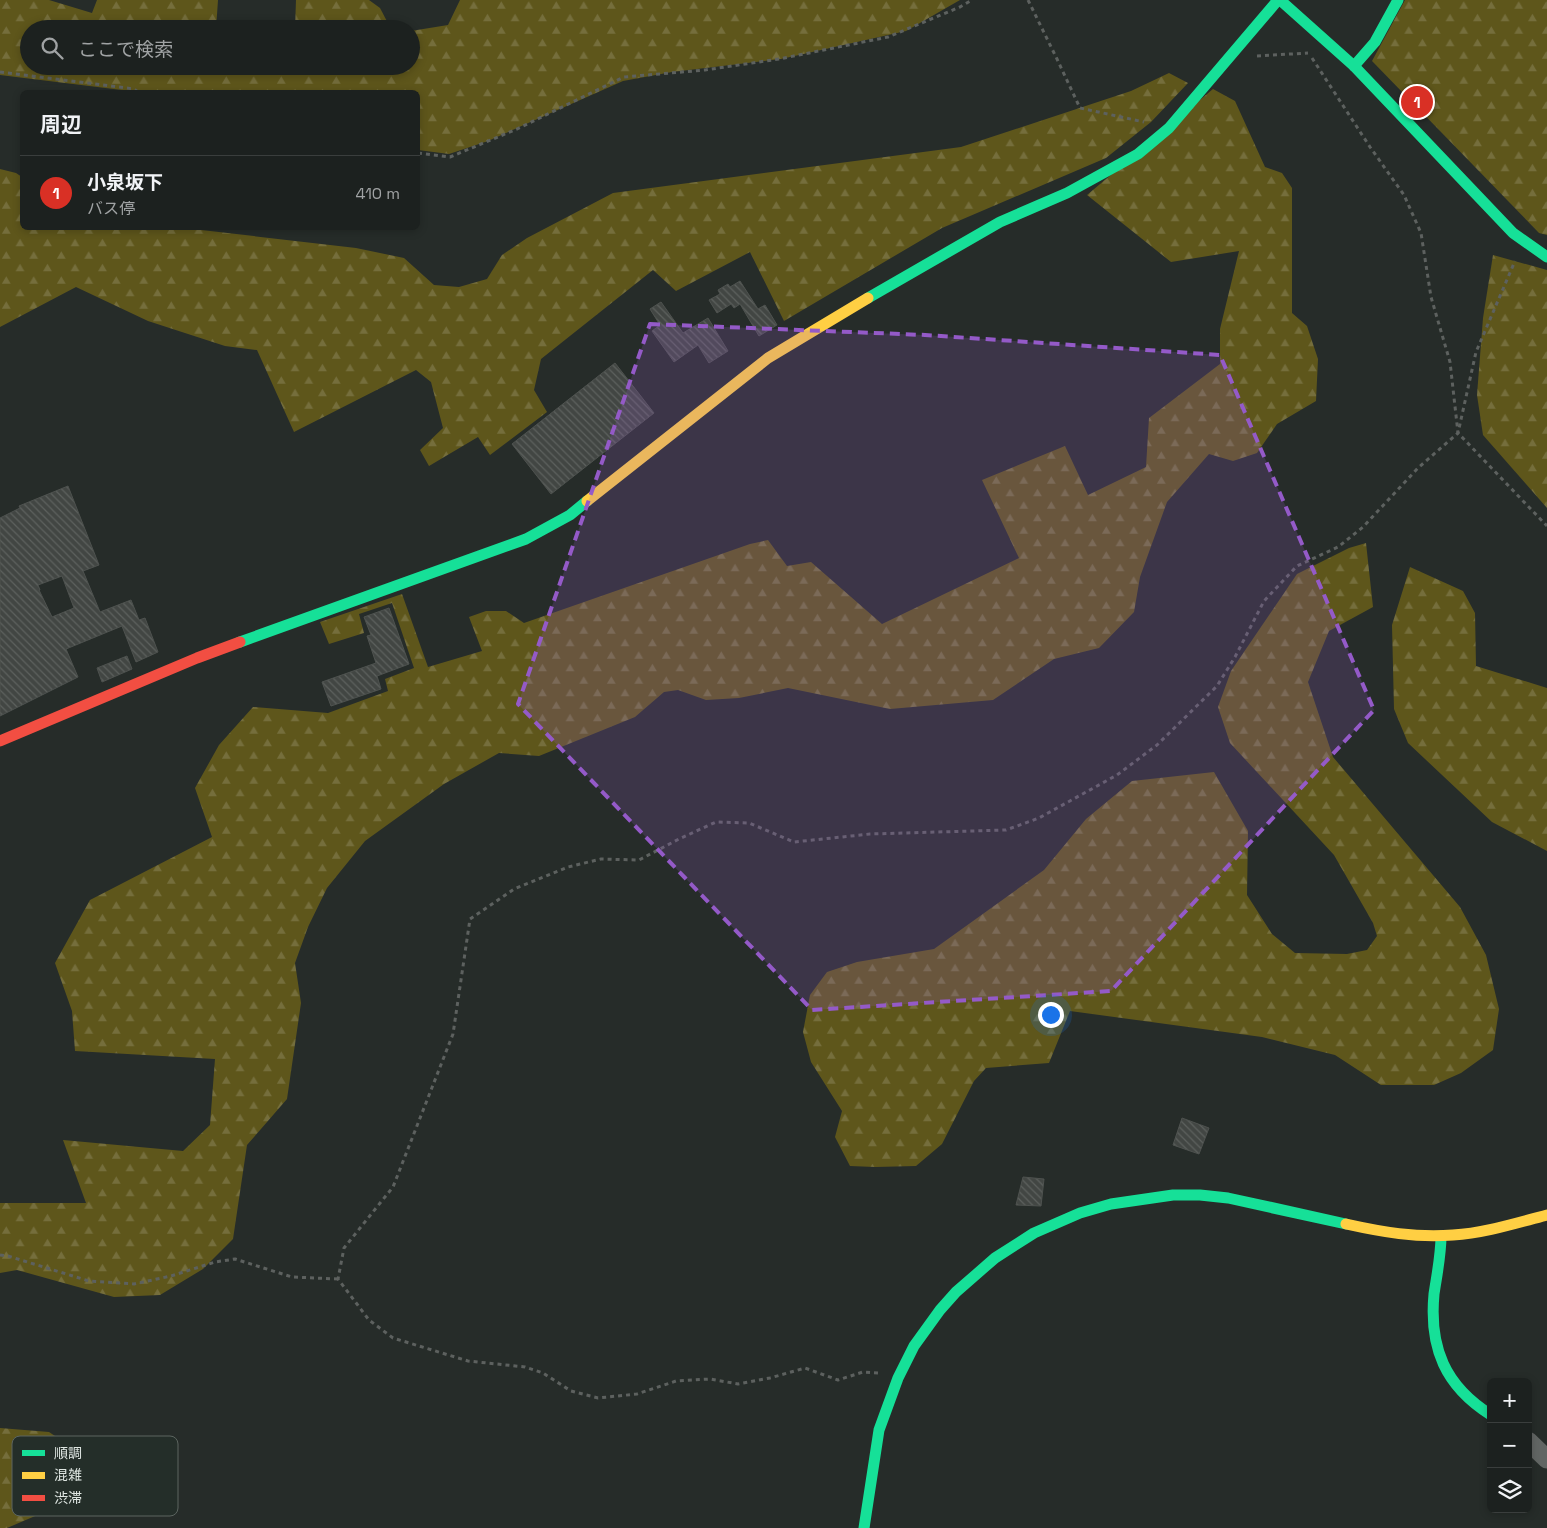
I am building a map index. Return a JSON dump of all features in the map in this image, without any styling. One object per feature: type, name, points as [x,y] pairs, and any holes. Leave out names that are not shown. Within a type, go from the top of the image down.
[{"type":"street","points":[[0,741],[197,658],[526,539],[570,515],[768,358],[1000,222],[1067,192],[1138,154],[1169,128],[1279,0],[1354,66],[1513,233],[1547,257]]},
{"type":"street","points":[[1354,66],[1375,42],[1398,0]]},
{"type":"street","points":[[864,1528],[879,1430],[898,1378],[914,1346],[940,1310],[979,1270],[1009,1248],[1034,1233],[1080,1213],[1111,1204],[1173,1194],[1200,1195],[1252,1202],[1388,1233],[1413,1236],[1441,1236],[1488,1229],[1547,1215]]},
{"type":"street","points":[[1441,1236],[1433,1318],[1437,1352],[1450,1378],[1458,1389],[1487,1413]]},
{"type":"street","points":[[1532,1444],[1547,1459]]},
{"type":"path","points":[[420,153],[450,157],[517,129],[624,77],[715,69],[780,59],[888,37],[960,7],[972,0]]},
{"type":"path","points":[[1028,0],[1080,108],[1169,128]]},
{"type":"path","points":[[1229,58],[1308,53],[1404,195],[1421,233],[1431,297],[1450,362],[1458,433],[1547,526]]},
{"type":"path","points":[[0,72],[20,75]]},
{"type":"path","points":[[24,75],[135,90]]},
{"type":"path","points":[[898,1378],[885,1374],[863,1372],[838,1380],[805,1368],[770,1378],[738,1384],[710,1379],[676,1381],[637,1394],[598,1398],[571,1391],[543,1373],[525,1366],[468,1361],[393,1338],[369,1320],[338,1279],[344,1248],[393,1187],[453,1034],[470,919],[514,889],[568,867],[600,859],[639,860],[716,822],[749,823],[794,842],[870,834],[1006,830],[1039,818],[1117,775],[1157,745],[1217,686],[1235,657],[1264,601],[1297,566],[1338,547],[1363,527],[1418,468],[1458,433],[1476,352],[1524,242]]},
{"type":"path","points":[[0,1255],[89,1281],[134,1284],[171,1276],[215,1262],[235,1259],[292,1277],[338,1279]]},
{"type":"highlighted area","points":[[650,324],[925,335],[1220,355],[1374,710],[1111,991],[812,1010],[518,704]]},
{"type":"green space","points":[[0,0],[49,0],[92,13],[97,0],[218,0],[217,20],[20,20],[20,75],[420,75],[420,30],[448,25],[460,0],[960,0],[906,31],[781,59],[672,72],[623,81],[488,141],[449,154],[420,150],[420,90],[122,90],[0,75]]},
{"type":"green space","points":[[296,0],[369,0],[380,8],[386,20],[295,20]]},
{"type":"green space","points":[[1405,0],[1547,0],[1547,235],[1539,233],[1372,61]]},
{"type":"green space","points":[[1169,73],[1188,83],[1151,122],[1106,158],[942,228],[784,321],[750,252],[676,291],[653,270],[541,359],[534,390],[547,412],[490,455],[478,437],[429,466],[420,450],[443,428],[431,382],[416,370],[294,432],[257,350],[225,346],[148,321],[76,287],[0,327],[0,169],[20,176],[20,230],[201,230],[356,248],[404,258],[434,285],[459,287],[487,279],[502,255],[527,238],[613,193],[961,147],[1131,91]]},
{"type":"green space","points":[[1213,89],[1235,101],[1265,167],[1282,173],[1292,188],[1292,313],[1307,326],[1318,359],[1316,401],[1277,424],[1257,453],[1233,461],[1209,454],[1167,502],[1140,577],[1134,612],[1099,648],[1054,659],[993,700],[890,709],[788,688],[739,698],[706,700],[678,690],[664,692],[635,717],[539,756],[499,753],[444,784],[365,841],[327,888],[308,927],[295,963],[301,1003],[287,1099],[247,1145],[233,1239],[203,1269],[160,1295],[114,1297],[17,1270],[0,1273],[0,1203],[86,1203],[63,1140],[183,1151],[210,1125],[215,1059],[75,1051],[72,1011],[55,963],[90,900],[212,837],[195,788],[219,745],[253,707],[328,713],[388,691],[385,679],[414,668],[392,603],[359,614],[364,633],[329,644],[320,622],[402,594],[428,667],[482,651],[469,617],[486,611],[506,611],[524,623],[750,544],[768,540],[787,566],[811,562],[882,624],[1019,558],[982,480],[1065,446],[1088,495],[1146,467],[1149,418],[1220,364],[1220,329],[1239,251],[1171,262],[1087,195]]},
{"type":"green space","points":[[1493,255],[1547,270],[1547,508],[1483,435],[1477,395],[1483,318]]},
{"type":"green space","points":[[1366,543],[1373,607],[1329,631],[1308,682],[1333,757],[1460,907],[1486,955],[1499,1009],[1493,1050],[1461,1073],[1434,1085],[1381,1085],[1335,1055],[1262,1037],[1070,1011],[1049,1063],[986,1068],[974,1081],[942,1144],[916,1166],[850,1166],[835,1137],[842,1111],[811,1062],[803,1032],[810,995],[827,972],[857,962],[934,949],[1044,870],[1086,819],[1132,781],[1214,772],[1248,831],[1247,895],[1272,934],[1295,953],[1347,954],[1367,950],[1377,936],[1373,923],[1334,855],[1230,743],[1218,707],[1231,671],[1297,574],[1349,548]]},
{"type":"green space","points":[[1410,567],[1463,591],[1475,613],[1476,666],[1547,688],[1547,851],[1492,822],[1408,743],[1394,709],[1392,625]]},
{"type":"green space","points":[[0,1428],[49,1432],[55,1436],[12,1436],[12,1516],[35,1516],[7,1528],[0,1528]]},
{"type":"building","points":[[740,281],[758,309],[765,305],[777,325],[759,336],[740,304],[734,308],[731,304],[717,313],[709,300],[720,294],[718,290],[728,284],[730,287]]},
{"type":"building","points":[[661,302],[683,333],[708,318],[728,351],[709,363],[698,345],[674,362],[652,331],[660,325],[650,309]]},
{"type":"building","points":[[615,363],[654,413],[551,494],[512,444]]},
{"type":"building","points":[[68,486],[99,565],[83,571],[100,612],[131,600],[139,620],[145,618],[158,652],[136,662],[122,626],[66,649],[78,677],[0,716],[0,518],[20,508],[19,506]],"holes":[[[62,576],[74,608],[52,617],[38,585]]]},
{"type":"building","points":[[389,608],[409,664],[377,676],[381,689],[331,706],[322,682],[376,663],[367,636],[371,635],[364,617]]},
{"type":"building","points":[[127,656],[132,669],[102,682],[97,668]]},
{"type":"building","points":[[1182,1118],[1209,1128],[1199,1154],[1173,1145]]},
{"type":"building","points":[[1023,1177],[1044,1179],[1041,1206],[1016,1205]]},
{"type":"traffic: fast","points":[[868,298],[1000,222],[1067,193],[1138,154],[1169,128],[1278,0]]},
{"type":"traffic: fast","points":[[1280,0],[1354,66],[1513,233],[1547,257]]},
{"type":"traffic: fast","points":[[1354,66],[1375,42],[1398,0]]},
{"type":"traffic: fast","points":[[240,642],[526,539],[570,515],[587,501]]},
{"type":"traffic: fast","points":[[864,1528],[879,1430],[898,1378],[914,1346],[940,1310],[956,1292],[995,1258],[1034,1233],[1080,1213],[1111,1204],[1173,1195],[1228,1198],[1346,1224]]},
{"type":"traffic: fast","points":[[1441,1236],[1433,1314],[1434,1332],[1438,1348],[1443,1364],[1451,1378],[1475,1404],[1487,1412]]},
{"type":"traffic: slow","points":[[587,501],[768,358],[868,298]]},
{"type":"traffic: slow","points":[[1346,1224],[1399,1234],[1439,1236],[1489,1230],[1547,1215]]},
{"type":"traffic: jam","points":[[0,741],[197,658],[240,642]]},
{"type":"place","name":"小泉坂下","points":[[1417,102]]}]
